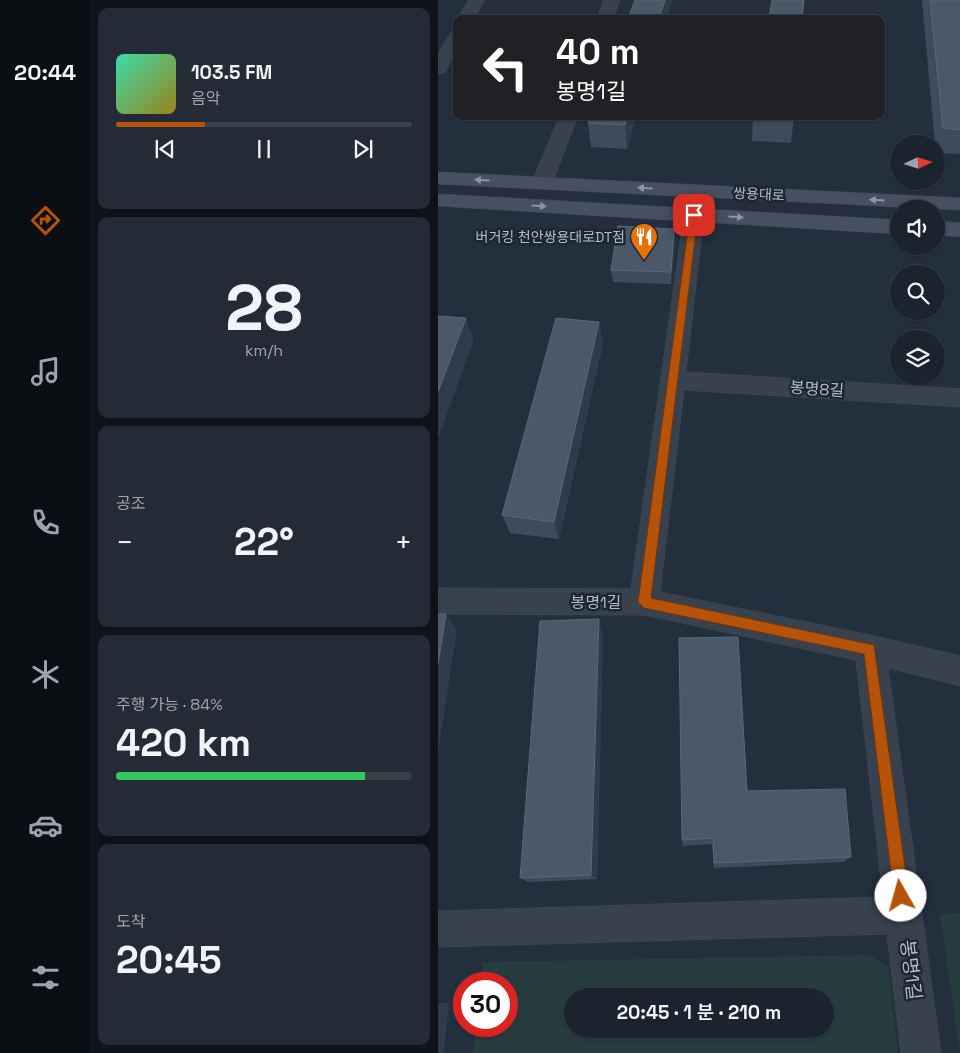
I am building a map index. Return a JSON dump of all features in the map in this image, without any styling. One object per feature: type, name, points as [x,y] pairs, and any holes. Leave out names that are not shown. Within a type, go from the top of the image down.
[{"type":"main road","name":"쌍용대로","points":[[438,178],[960,204]]},
{"type":"main road","name":"쌍용대로","points":[[438,200],[890,226]]},
{"type":"main road","points":[[945,229],[960,230]]},
{"type":"street","points":[[468,15],[477,0]]},
{"type":"street","points":[[606,15],[612,0]]},
{"type":"street","points":[[438,69],[453,43]]},
{"type":"street","points":[[438,75],[453,76]]},
{"type":"street","points":[[542,183],[567,120]]},
{"type":"street","points":[[644,602],[694,215]]},
{"type":"street","name":"봉명8길","points":[[673,380],[960,398]]},
{"type":"street","name":"봉명1길","points":[[438,601],[644,602],[870,649],[960,671]]},
{"type":"street","name":"봉명1길","points":[[870,649],[921,1053]]},
{"type":"street","points":[[438,929],[904,915]]},
{"type":"green space","points":[[960,913],[961,1053],[940,914]]},
{"type":"green space","points":[[868,955],[888,966],[898,1053],[473,1053],[475,1037],[518,1037],[518,972],[482,972],[483,962]]},
{"type":"building","points":[[635,0],[665,0],[660,15],[629,15]]},
{"type":"building","points":[[772,0],[804,0],[802,15],[770,15]]},
{"type":"building","points":[[930,0],[961,0],[961,130],[943,128]]},
{"type":"building","points":[[589,120],[626,120],[625,125],[588,123]]},
{"type":"building","name":"버거킹 천안쌍용대로DT점","points":[[618,226],[674,229],[671,272],[611,270]]},
{"type":"building","points":[[438,316],[466,318],[438,392]]},
{"type":"building","points":[[556,318],[599,322],[554,522],[502,515]]},
{"type":"building","points":[[438,614],[446,614],[438,664]]},
{"type":"building","points":[[599,619],[591,875],[520,878],[540,621]]},
{"type":"building","points":[[738,637],[747,791],[845,789],[851,857],[714,863],[713,838],[682,840],[679,638]]},
{"type":"place","name":"버거킹 천안쌍용대로DT점","points":[[644,261]]},
{"type":"route","points":[[694,215],[644,602],[870,649],[901,896]]}]
